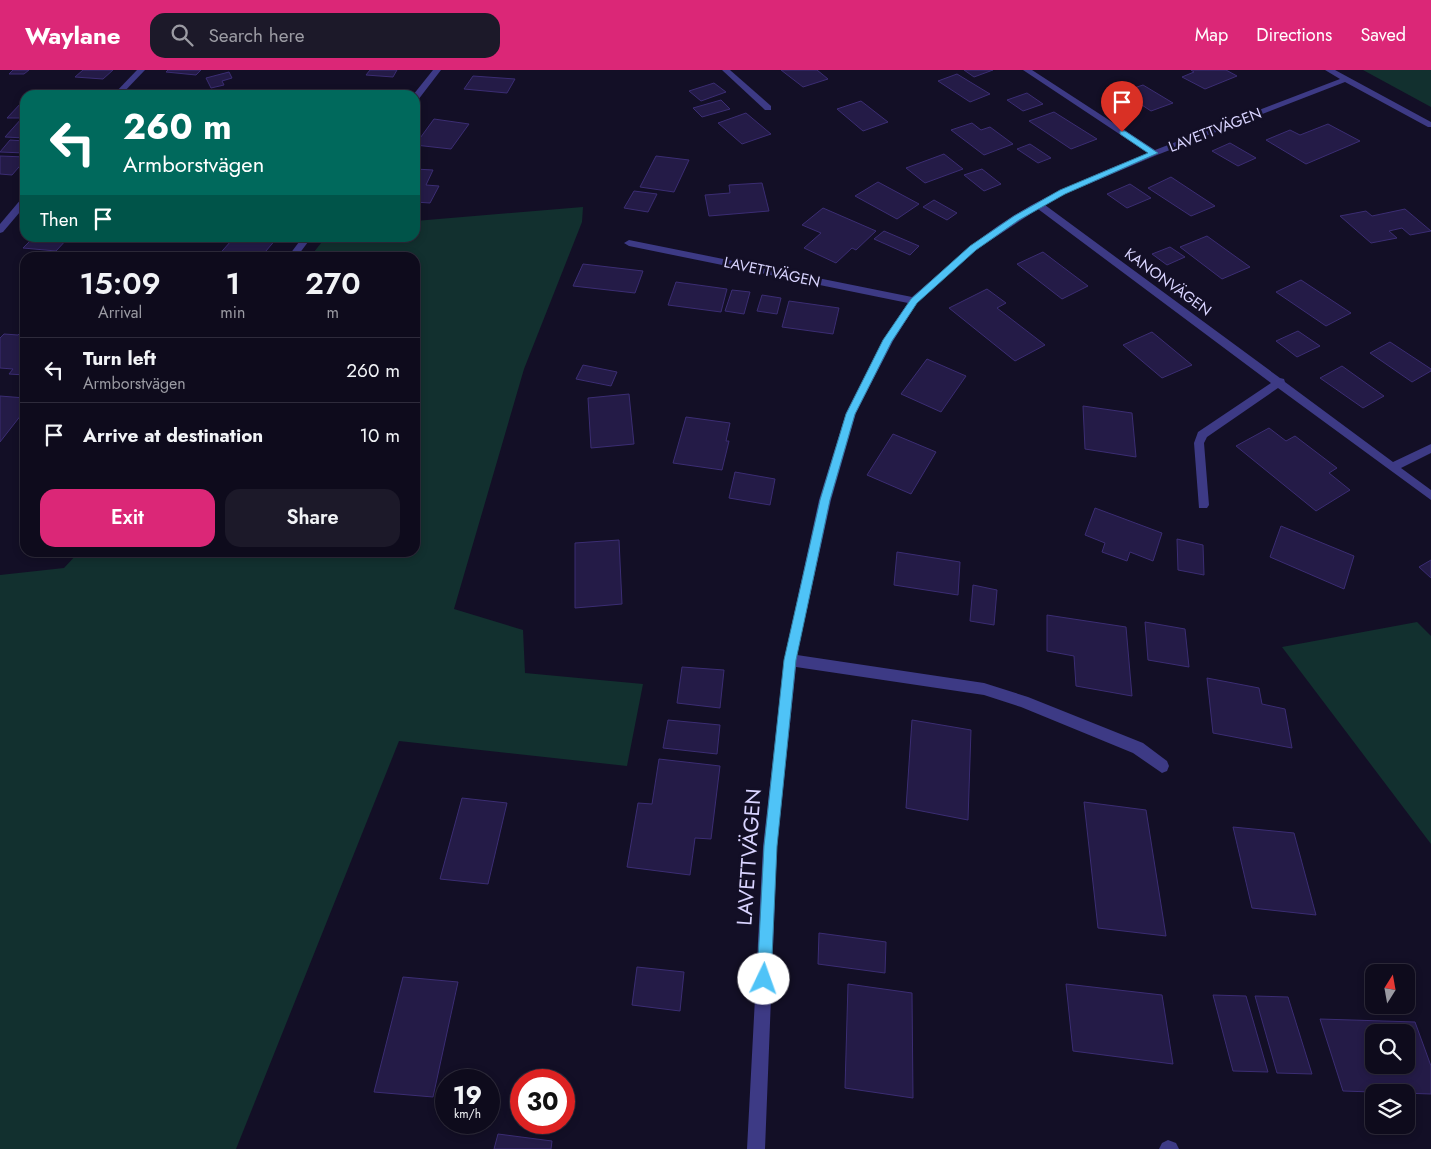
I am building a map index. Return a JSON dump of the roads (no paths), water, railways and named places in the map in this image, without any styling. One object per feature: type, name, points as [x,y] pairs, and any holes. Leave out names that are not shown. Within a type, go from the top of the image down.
[{"type":"street","points":[[122,90],[142,70]]},
{"type":"street","points":[[420,92],[437,70]]},
{"type":"street","points":[[726,70],[768,108]]},
{"type":"street","points":[[1027,70],[1154,153]]},
{"type":"street","points":[[1329,70],[1431,125]]},
{"type":"street","name":"LAVETTVÄGEN","points":[[756,1149],[770,846],[790,660],[825,500],[850,414],[888,340],[914,301],[973,248],[1016,218],[1062,192],[1154,153],[1346,79]]},
{"type":"street","points":[[0,230],[20,206]]},
{"type":"street","name":"KANONVÄGEN","points":[[1040,206],[1280,382],[1431,496]]},
{"type":"street","name":"LAVETTVÄGEN","points":[[629,243],[914,301]]},
{"type":"street","points":[[1202,506],[1200,443],[1202,435],[1280,382]]},
{"type":"street","points":[[1393,467],[1431,448]]},
{"type":"street","points":[[790,660],[984,689],[1023,701],[1138,748],[1162,766]]}]
